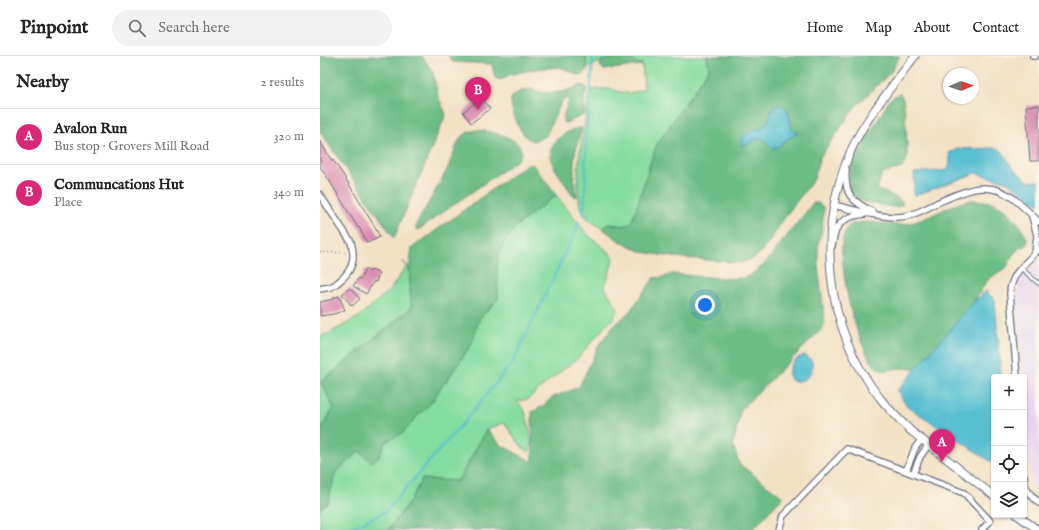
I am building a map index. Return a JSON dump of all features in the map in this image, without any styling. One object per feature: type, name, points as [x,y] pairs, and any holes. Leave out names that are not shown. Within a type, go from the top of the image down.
[{"type":"street","points":[[914,56],[868,120],[847,160],[837,191],[830,237],[832,290],[841,326],[854,356],[861,371],[880,398],[899,420],[991,494]]},
{"type":"street","points":[[847,160],[845,181],[850,195],[860,205],[880,215]]},
{"type":"street","points":[[830,258],[836,231],[844,221],[849,218],[857,215],[868,214],[896,217],[910,215],[964,191],[981,188],[998,190],[1007,194],[1015,199],[1039,222]]},
{"type":"street","points":[[320,195],[351,242],[353,253],[352,264],[347,274],[331,287],[320,289]]},
{"type":"street","points":[[834,205],[880,215]]},
{"type":"street","points":[[1032,216],[1039,218]]},
{"type":"street","points":[[1017,374],[1010,291],[1014,277],[1037,251],[1036,227],[1032,216]]},
{"type":"street","points":[[906,472],[915,448],[922,439]]},
{"type":"street","points":[[914,474],[920,457],[929,444]]},
{"type":"street","points":[[779,530],[784,516],[847,449],[964,493],[990,521],[982,530]]},
{"type":"street","points":[[1025,482],[1027,491],[1039,504]]},
{"type":"street","points":[[1020,518],[1032,530]]},
{"type":"street","points":[[1021,518],[1038,530]]},
{"type":"lane","points":[[1021,268],[1039,284]]},
{"type":"path","points":[[320,252],[353,253]]},
{"type":"shaded area","points":[[1039,259],[1039,495],[1032,486],[1031,482],[1027,429],[1027,374],[1023,374],[1017,293],[1018,283]]},
{"type":"green space","points":[[320,56],[422,56],[433,72],[438,97],[446,114],[394,238],[320,132]]},
{"type":"green space","points":[[448,56],[586,56],[587,69],[584,73],[578,75],[560,67],[535,69],[509,75],[501,80],[495,78],[492,64],[453,62]]},
{"type":"green space","points":[[586,56],[707,56],[709,69],[656,146],[631,224],[623,226],[609,224],[602,228],[585,216],[580,209],[578,184],[579,158],[590,90],[611,89],[630,93],[644,89],[642,64],[601,61],[587,69]]},
{"type":"green space","points":[[623,56],[642,65],[604,70],[600,66],[601,61]]},
{"type":"green space","points":[[707,56],[900,56],[891,72],[855,107],[819,159],[814,179],[787,214],[769,242],[754,258],[741,263],[673,257],[642,252],[618,240],[602,228],[609,224],[623,226],[631,223],[656,146],[709,69]]},
{"type":"green space","points":[[581,85],[585,86],[587,89],[584,99],[584,115],[565,123],[563,122],[569,100],[568,98],[565,99],[554,116],[546,136],[533,141],[524,135],[517,123],[511,104],[511,99],[515,94],[530,90],[546,93],[556,92],[569,90]]},
{"type":"green space","points":[[900,93],[903,99],[905,112],[907,158],[902,168],[882,173],[877,189],[895,197],[903,204],[897,207],[891,207],[857,200],[850,190],[850,170],[857,155],[890,99]]},
{"type":"green space","points":[[581,127],[574,160],[577,196],[575,197],[554,168],[550,153],[558,138]]},
{"type":"green space","points":[[477,130],[510,138],[519,146],[521,154],[517,160],[418,230],[416,229],[417,223],[447,170],[461,137],[468,132]]},
{"type":"green space","points":[[527,164],[533,165],[556,195],[515,227],[504,243],[497,260],[498,299],[479,319],[472,343],[431,403],[417,416],[404,432],[385,442],[379,457],[371,462],[359,451],[335,473],[328,502],[320,509],[320,431],[334,408],[321,382],[411,308],[409,268],[412,248]]},
{"type":"green space","points":[[556,195],[587,234],[614,257],[605,288],[618,309],[614,318],[606,325],[578,358],[528,399],[517,401],[525,411],[529,426],[532,444],[529,452],[521,446],[504,423],[487,429],[458,481],[422,480],[408,504],[388,530],[320,530],[320,509],[328,502],[335,473],[360,450],[385,442],[404,432],[417,416],[431,403],[472,343],[479,319],[498,299],[497,260],[504,243],[515,227]]},
{"type":"green space","points":[[972,200],[997,204],[1009,213],[1018,223],[1025,235],[1028,241],[1026,246],[1020,247],[1012,256],[1007,267],[986,282],[974,302],[917,369],[879,369],[873,364],[867,354],[851,310],[844,276],[842,250],[846,230],[849,226],[859,222],[897,225],[913,223],[957,204]]},
{"type":"green space","points":[[813,203],[818,203],[824,208],[822,230],[818,244],[818,266],[825,322],[823,328],[741,409],[733,445],[739,464],[783,497],[752,530],[388,530],[408,504],[422,479],[458,481],[487,429],[501,445],[533,462],[532,412],[543,406],[551,398],[579,387],[600,343],[614,326],[630,311],[654,278],[672,274],[732,279],[749,276],[764,265]]},
{"type":"green space","points":[[403,261],[409,268],[411,308],[321,382],[334,408],[320,431],[320,336],[328,334],[360,316],[390,290],[406,267]]},
{"type":"water","points":[[777,105],[787,110],[792,129],[798,133],[775,148],[769,146],[765,140],[761,138],[742,146],[745,135],[763,127],[768,121],[772,110]]},
{"type":"water","points":[[996,148],[1002,151],[1013,168],[1029,182],[1039,181],[1039,205],[1008,182],[976,173],[914,196],[914,173],[948,170],[950,163],[949,153],[957,149]]},
{"type":"water","points":[[986,291],[995,300],[1001,374],[991,374],[991,461],[907,406],[897,391],[974,302]]},
{"type":"water","points":[[804,355],[809,358],[813,366],[809,375],[800,381],[791,380],[789,378],[789,372],[791,365],[795,360]]},
{"type":"building","points":[[480,96],[490,109],[471,123],[463,112],[475,103],[473,101]]},
{"type":"building","points":[[1039,105],[1039,161],[1030,161],[1026,106]]},
{"type":"building","points":[[320,141],[332,161],[333,160],[344,176],[380,237],[367,243],[359,227],[358,228],[320,167]]},
{"type":"building","points":[[365,269],[370,272],[371,270],[379,273],[376,282],[374,281],[366,294],[353,286],[359,278],[361,279]]},
{"type":"building","points":[[350,288],[360,299],[352,306],[342,294]]},
{"type":"building","points":[[339,296],[345,310],[334,314],[320,316],[320,302],[334,299],[333,298]]},
{"type":"waterway","points":[[583,213],[586,142],[593,56]]},
{"type":"waterway","points":[[347,530],[385,512],[469,416],[513,362],[579,222]]},
{"type":"place","name":"Communcations Hut","points":[[478,110]]},
{"type":"place","name":"Avalon Run","points":[[942,462]]}]
